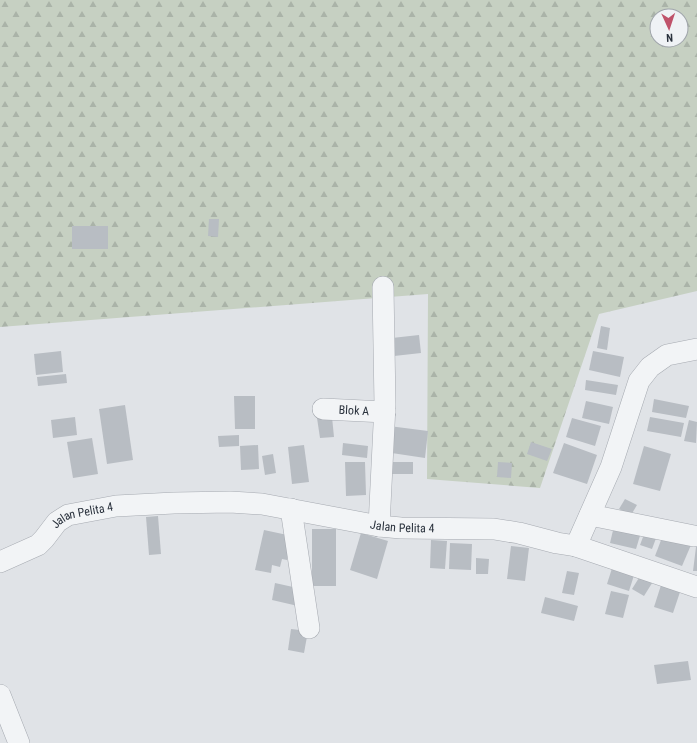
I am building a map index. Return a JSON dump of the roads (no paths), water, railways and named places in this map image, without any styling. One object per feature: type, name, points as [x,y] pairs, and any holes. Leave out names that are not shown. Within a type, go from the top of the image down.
[{"type":"street","points":[[379,526],[384,412],[383,287]]},
{"type":"street","points":[[576,546],[611,467],[638,381],[650,367],[667,355],[697,349]]},
{"type":"street","name":"Blok A","points":[[323,409],[384,412]]},
{"type":"street","name":"Jalan Pelita 4","points":[[0,562],[38,545],[56,522],[68,515],[90,510],[142,504],[212,502],[262,504],[379,526],[401,528],[494,530],[519,533],[557,543],[576,546],[697,587]]},
{"type":"street","points":[[291,509],[310,628]]},
{"type":"street","points":[[590,515],[694,536]]},
{"type":"street","points":[[0,695],[19,743]]}]
